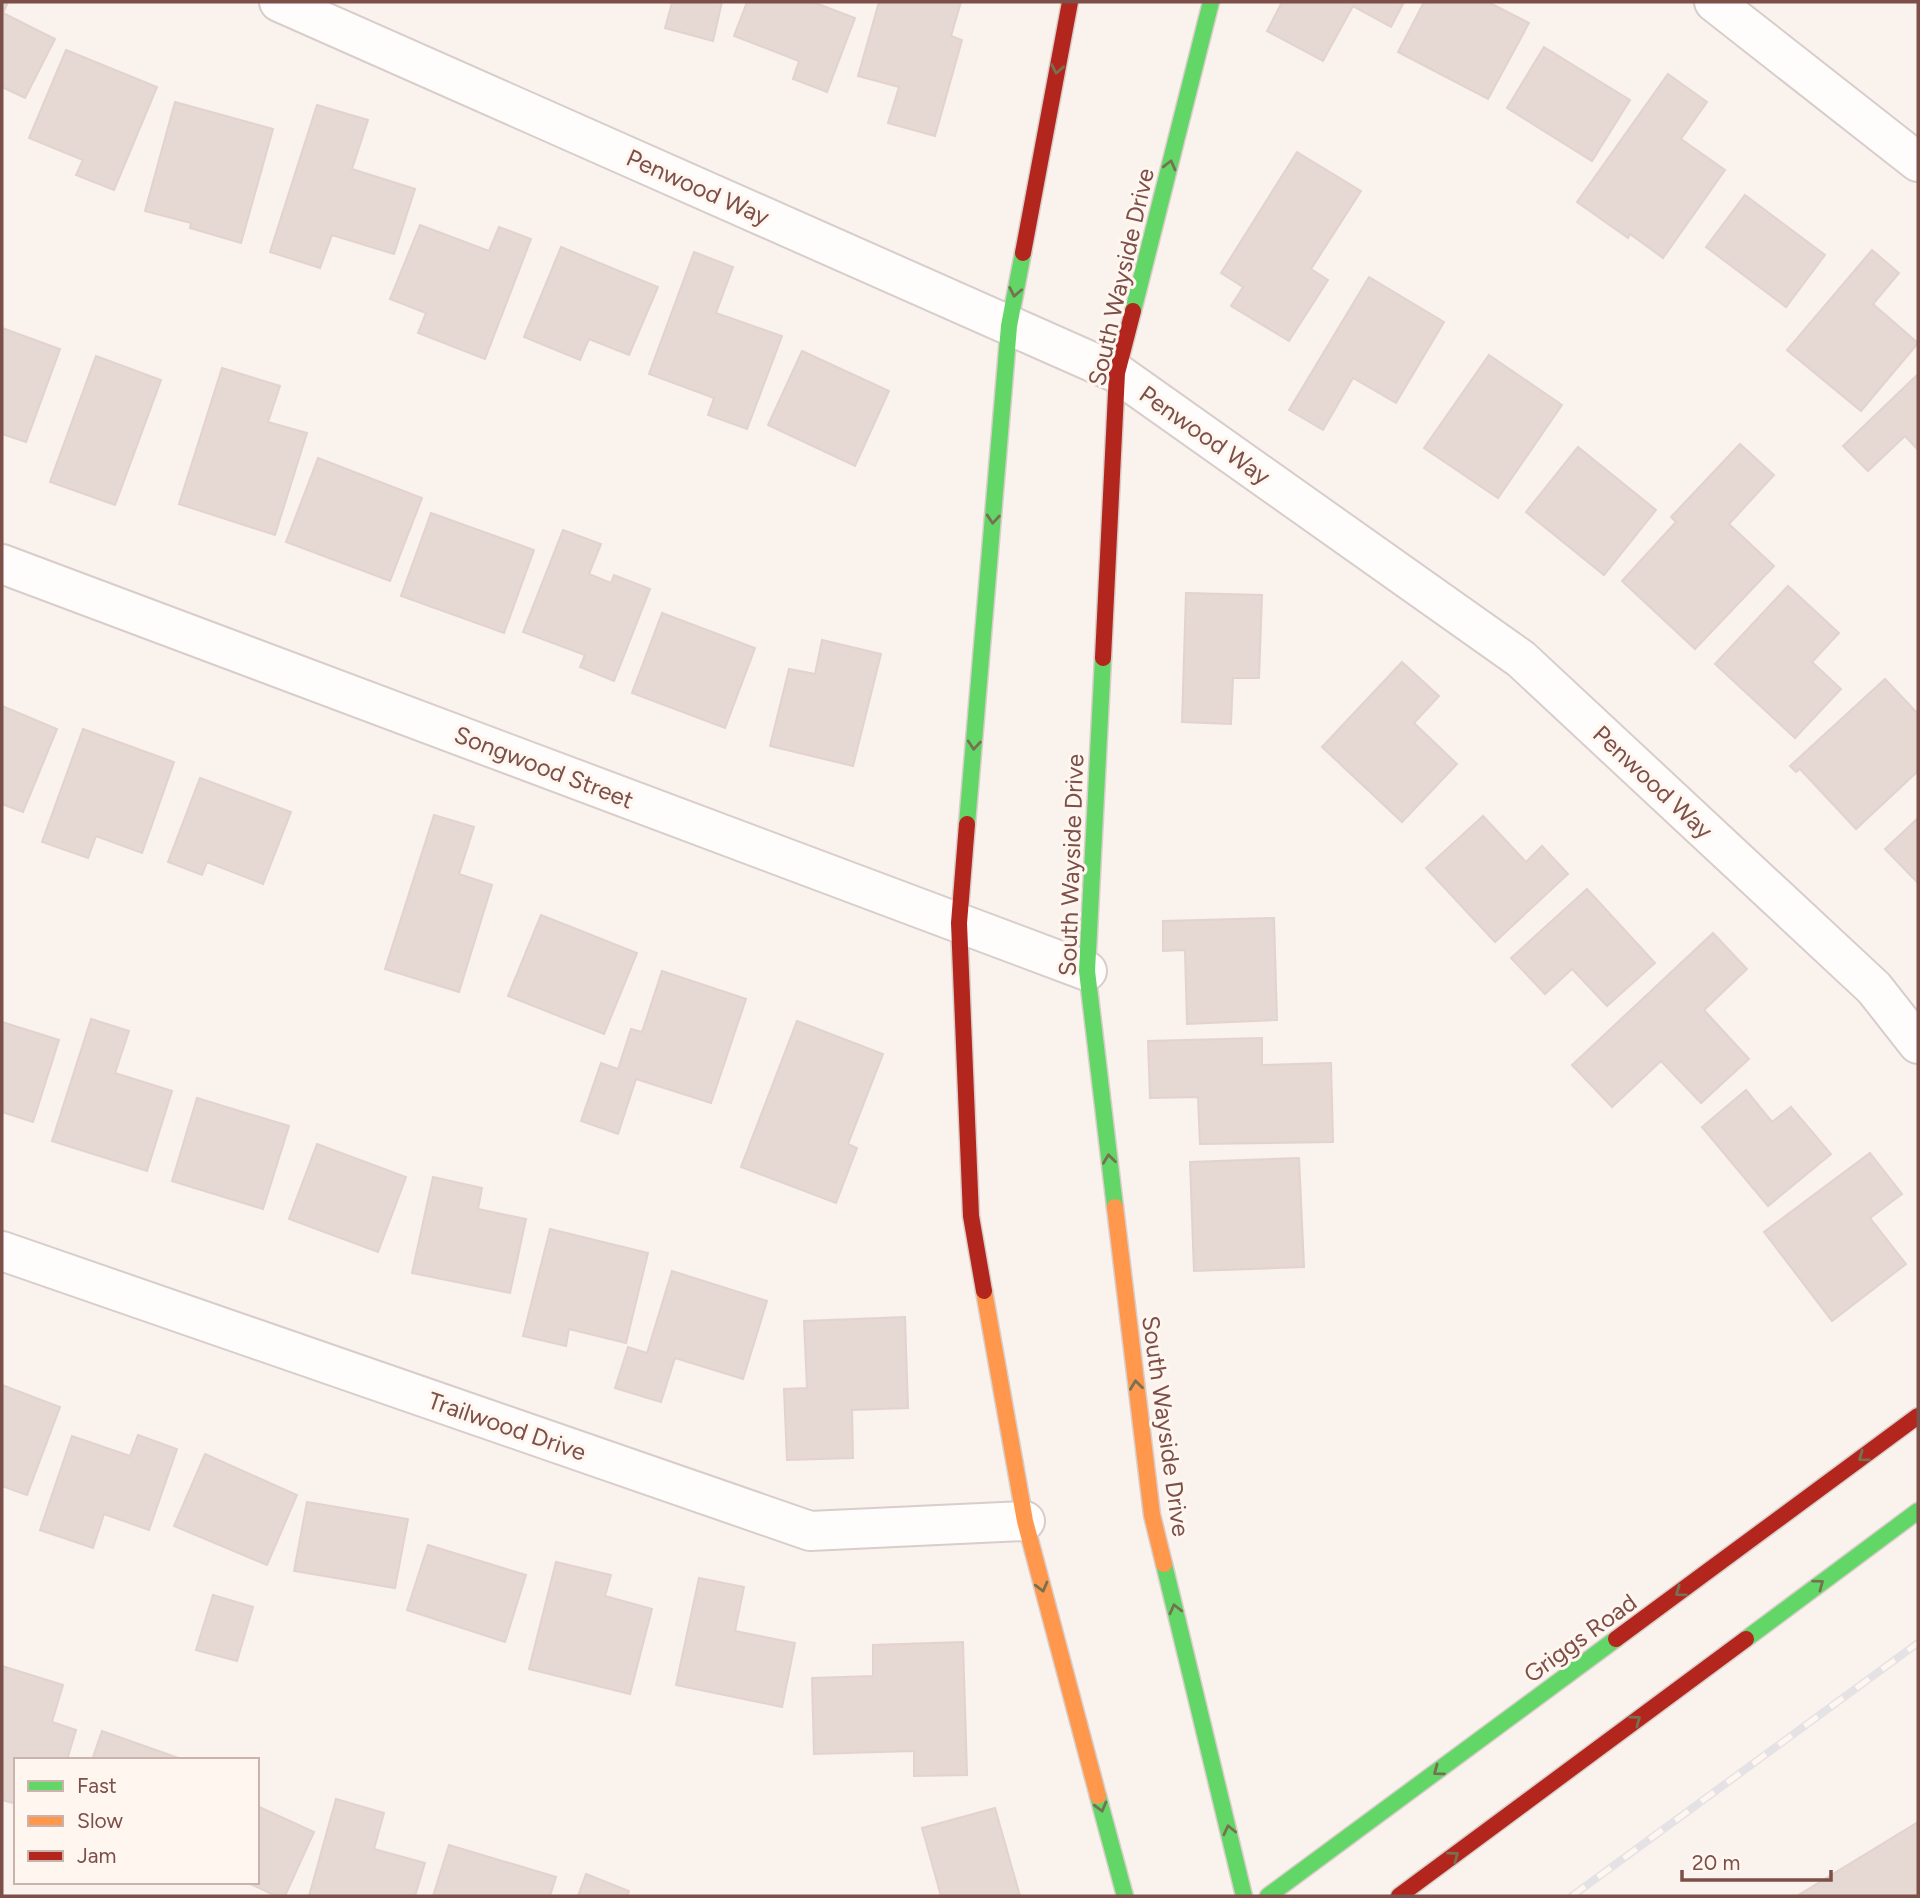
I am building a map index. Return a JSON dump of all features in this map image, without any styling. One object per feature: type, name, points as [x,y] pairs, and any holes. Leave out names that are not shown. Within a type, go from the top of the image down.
[{"type":"main road","points":[[1070,2],[1009,326],[959,923],[971,1216],[1025,1521],[1125,1896]]},
{"type":"main road","name":"South Wayside Drive","points":[[1211,2],[1117,373],[1087,971],[1152,1515],[1244,1896]]},
{"type":"main road","name":"Griggs Road","points":[[1268,1896],[1918,1416]]},
{"type":"main road","points":[[1399,1896],[1918,1511]]},
{"type":"street","name":"Penwood Way","points":[[279,2],[1117,373],[1521,659],[1874,988],[1918,1044]]},
{"type":"street","points":[[1714,2],[1918,162]]},
{"type":"street","name":"Songwood Street","points":[[2,564],[1087,971]]},
{"type":"street","name":"Trailwood Drive","points":[[2,1251],[810,1531],[1025,1521]]},
{"type":"building","points":[[2,2],[8,2],[3,13],[55,39],[25,98],[2,87]]},
{"type":"building","points":[[668,2],[722,2],[713,41],[665,28],[672,3]]},
{"type":"building","points":[[747,2],[813,2],[855,18],[827,92],[793,79],[799,61],[734,36]]},
{"type":"building","points":[[879,2],[961,2],[951,36],[962,40],[935,136],[888,123],[899,87],[858,76]]},
{"type":"building","points":[[1282,2],[1404,2],[1391,27],[1353,6],[1323,61],[1267,31]]},
{"type":"building","points":[[1424,2],[1488,2],[1529,23],[1488,99],[1398,52]]},
{"type":"building","points":[[1544,47],[1630,100],[1592,161],[1507,108]]},
{"type":"building","points":[[66,50],[157,87],[114,190],[76,175],[83,160],[29,138]]},
{"type":"building","points":[[1668,74],[1707,102],[1681,139],[1725,170],[1663,258],[1630,234],[1628,238],[1577,202]]},
{"type":"building","points":[[175,102],[273,129],[241,243],[190,228],[191,223],[145,211]]},
{"type":"building","points":[[317,105],[368,120],[352,169],[415,189],[394,254],[332,235],[320,268],[270,252]]},
{"type":"building","points":[[1297,152],[1361,191],[1311,269],[1328,280],[1289,341],[1231,306],[1243,287],[1221,273]]},
{"type":"building","points":[[1745,195],[1825,255],[1786,307],[1706,247]]},
{"type":"building","points":[[420,225],[489,251],[499,227],[531,239],[485,359],[418,333],[426,313],[390,299]]},
{"type":"building","points":[[561,247],[658,287],[629,355],[589,339],[580,360],[524,337]]},
{"type":"building","points":[[1872,250],[1899,273],[1873,304],[1918,343],[1861,411],[1787,350]]},
{"type":"building","points":[[694,252],[733,267],[716,313],[782,336],[747,429],[708,415],[714,398],[649,374]]},
{"type":"building","points":[[1369,277],[1444,322],[1396,403],[1353,378],[1323,430],[1289,410]]},
{"type":"building","points":[[2,328],[60,349],[26,442],[2,434]]},
{"type":"building","points":[[802,351],[889,391],[855,466],[768,425]]},
{"type":"building","points":[[1489,355],[1562,405],[1498,498],[1424,448]]},
{"type":"building","points":[[96,356],[161,380],[115,505],[50,482]]},
{"type":"building","points":[[222,368],[280,386],[268,422],[307,433],[275,535],[179,504]]},
{"type":"building","points":[[1918,374],[1918,450],[1905,436],[1868,471],[1843,446]]},
{"type":"building","points":[[1740,444],[1774,475],[1729,524],[1774,566],[1695,649],[1622,581],[1676,522],[1671,517]]},
{"type":"building","points":[[1578,447],[1656,510],[1604,575],[1526,512]]},
{"type":"building","points":[[318,458],[422,498],[390,581],[286,542]]},
{"type":"building","points":[[431,513],[534,550],[504,633],[401,596]]},
{"type":"building","points":[[563,530],[601,544],[589,574],[611,583],[614,575],[650,589],[614,681],[580,667],[585,655],[523,632]]},
{"type":"building","points":[[1788,586],[1839,633],[1812,662],[1841,689],[1795,738],[1715,664]]},
{"type":"building","points":[[1186,593],[1262,595],[1259,678],[1233,678],[1231,724],[1182,722]]},
{"type":"building","points":[[662,613],[755,648],[725,728],[632,693]]},
{"type":"building","points":[[822,640],[881,654],[853,766],[770,746],[789,669],[815,674]]},
{"type":"building","points":[[1402,662],[1439,696],[1414,723],[1457,764],[1402,822],[1322,747]]},
{"type":"building","points":[[1885,679],[1918,714],[1918,771],[1856,829],[1800,769],[1796,772],[1790,766]]},
{"type":"building","points":[[2,706],[57,729],[23,812],[2,804]]},
{"type":"building","points":[[83,729],[174,762],[142,853],[96,836],[88,858],[42,842]]},
{"type":"building","points":[[200,778],[291,812],[263,884],[207,862],[202,875],[168,862]]},
{"type":"building","points":[[434,815],[474,827],[459,874],[492,885],[459,992],[385,969]]},
{"type":"building","points":[[1483,816],[1526,862],[1542,846],[1568,874],[1495,942],[1426,868]]},
{"type":"building","points":[[1918,818],[1918,883],[1885,849]]},
{"type":"building","points":[[1587,889],[1655,963],[1607,1006],[1572,969],[1545,994],[1511,958]]},
{"type":"building","points":[[541,915],[637,953],[604,1034],[508,996]]},
{"type":"building","points":[[1274,918],[1277,1020],[1187,1024],[1185,950],[1163,951],[1163,921]]},
{"type":"building","points":[[1713,933],[1747,969],[1704,1010],[1749,1059],[1701,1103],[1661,1061],[1612,1107],[1572,1065]]},
{"type":"building","points":[[662,971],[746,999],[711,1103],[636,1079],[618,1134],[581,1121],[601,1063],[618,1069],[631,1029],[642,1032]]},
{"type":"building","points":[[91,1019],[129,1031],[115,1073],[172,1091],[147,1171],[52,1141]]},
{"type":"building","points":[[797,1021],[883,1054],[848,1144],[857,1148],[836,1203],[741,1167]]},
{"type":"building","points":[[2,1022],[59,1040],[33,1122],[2,1112]]},
{"type":"building","points":[[1262,1038],[1262,1065],[1331,1063],[1333,1142],[1200,1144],[1198,1097],[1150,1098],[1148,1041]]},
{"type":"building","points":[[1746,1090],[1772,1122],[1791,1107],[1831,1154],[1768,1206],[1702,1127]]},
{"type":"building","points":[[197,1098],[289,1126],[263,1209],[172,1181]]},
{"type":"building","points":[[317,1144],[406,1177],[378,1252],[289,1219]]},
{"type":"building","points":[[1870,1153],[1902,1194],[1870,1218],[1906,1264],[1832,1321],[1764,1232]]},
{"type":"building","points":[[1299,1158],[1304,1267],[1194,1271],[1190,1162]]},
{"type":"building","points":[[433,1177],[482,1188],[478,1209],[526,1219],[510,1293],[412,1273]]},
{"type":"building","points":[[550,1229],[648,1253],[626,1343],[569,1329],[566,1346],[523,1336]]},
{"type":"building","points":[[672,1271],[767,1301],[743,1379],[675,1358],[661,1402],[615,1388],[628,1347],[647,1353]]},
{"type":"building","points":[[905,1317],[908,1408],[852,1410],[853,1458],[787,1460],[784,1389],[807,1388],[804,1321]]},
{"type":"building","points":[[2,1385],[60,1407],[27,1495],[2,1486]]},
{"type":"building","points":[[138,1435],[177,1449],[149,1530],[104,1514],[93,1548],[40,1530],[72,1436],[130,1456]]},
{"type":"building","points":[[205,1454],[297,1495],[267,1565],[174,1526]]},
{"type":"building","points":[[307,1502],[408,1519],[395,1588],[294,1571]]},
{"type":"building","points":[[428,1545],[526,1575],[505,1642],[407,1610]]},
{"type":"building","points":[[556,1562],[611,1575],[605,1596],[652,1609],[630,1694],[529,1669]]},
{"type":"building","points":[[699,1578],[744,1587],[735,1631],[795,1643],[782,1707],[676,1685]]},
{"type":"building","points":[[213,1595],[253,1607],[237,1661],[196,1650]]},
{"type":"building","points":[[963,1642],[967,1775],[914,1776],[914,1751],[814,1754],[812,1678],[873,1676],[873,1645]]},
{"type":"building","points":[[2,1666],[63,1685],[52,1722],[76,1730],[68,1758],[14,1758],[14,1803],[2,1800]]},
{"type":"building","points":[[102,1731],[178,1758],[93,1758]]},
{"type":"building","points":[[336,1799],[384,1813],[374,1849],[425,1863],[415,1896],[309,1896]]},
{"type":"building","points":[[259,1807],[314,1832],[285,1896],[276,1896],[250,1884],[259,1884]]},
{"type":"building","points":[[995,1808],[1020,1896],[941,1896],[922,1828]]},
{"type":"building","points":[[1918,1822],[1918,1896],[1797,1896]]},
{"type":"building","points":[[449,1845],[556,1877],[550,1896],[433,1896]]},
{"type":"building","points":[[586,1874],[629,1891],[627,1896],[578,1896]]},
{"type":"railway","points":[[1572,1896],[1918,1643]]},
{"type":"traffic: fast","points":[[1133,311],[1211,2]]},
{"type":"traffic: fast","points":[[967,824],[1009,326],[1023,253]]},
{"type":"traffic: fast","points":[[1103,658],[1087,971],[1115,1207]]},
{"type":"traffic: fast","points":[[1746,1639],[1918,1511]]},
{"type":"traffic: fast","points":[[1164,1564],[1244,1896]]},
{"type":"traffic: fast","points":[[1268,1896],[1616,1639]]},
{"type":"traffic: fast","points":[[1098,1796],[1125,1896]]},
{"type":"traffic: slow","points":[[1115,1207],[1152,1515],[1164,1564]]},
{"type":"traffic: slow","points":[[984,1291],[1025,1521],[1098,1796]]},
{"type":"traffic: jam","points":[[1023,253],[1070,2]]},
{"type":"traffic: jam","points":[[1103,658],[1117,373],[1133,311]]},
{"type":"traffic: jam","points":[[967,824],[959,923],[971,1216],[984,1291]]},
{"type":"traffic: jam","points":[[1616,1639],[1918,1416]]},
{"type":"traffic: jam","points":[[1399,1896],[1746,1639]]}]
